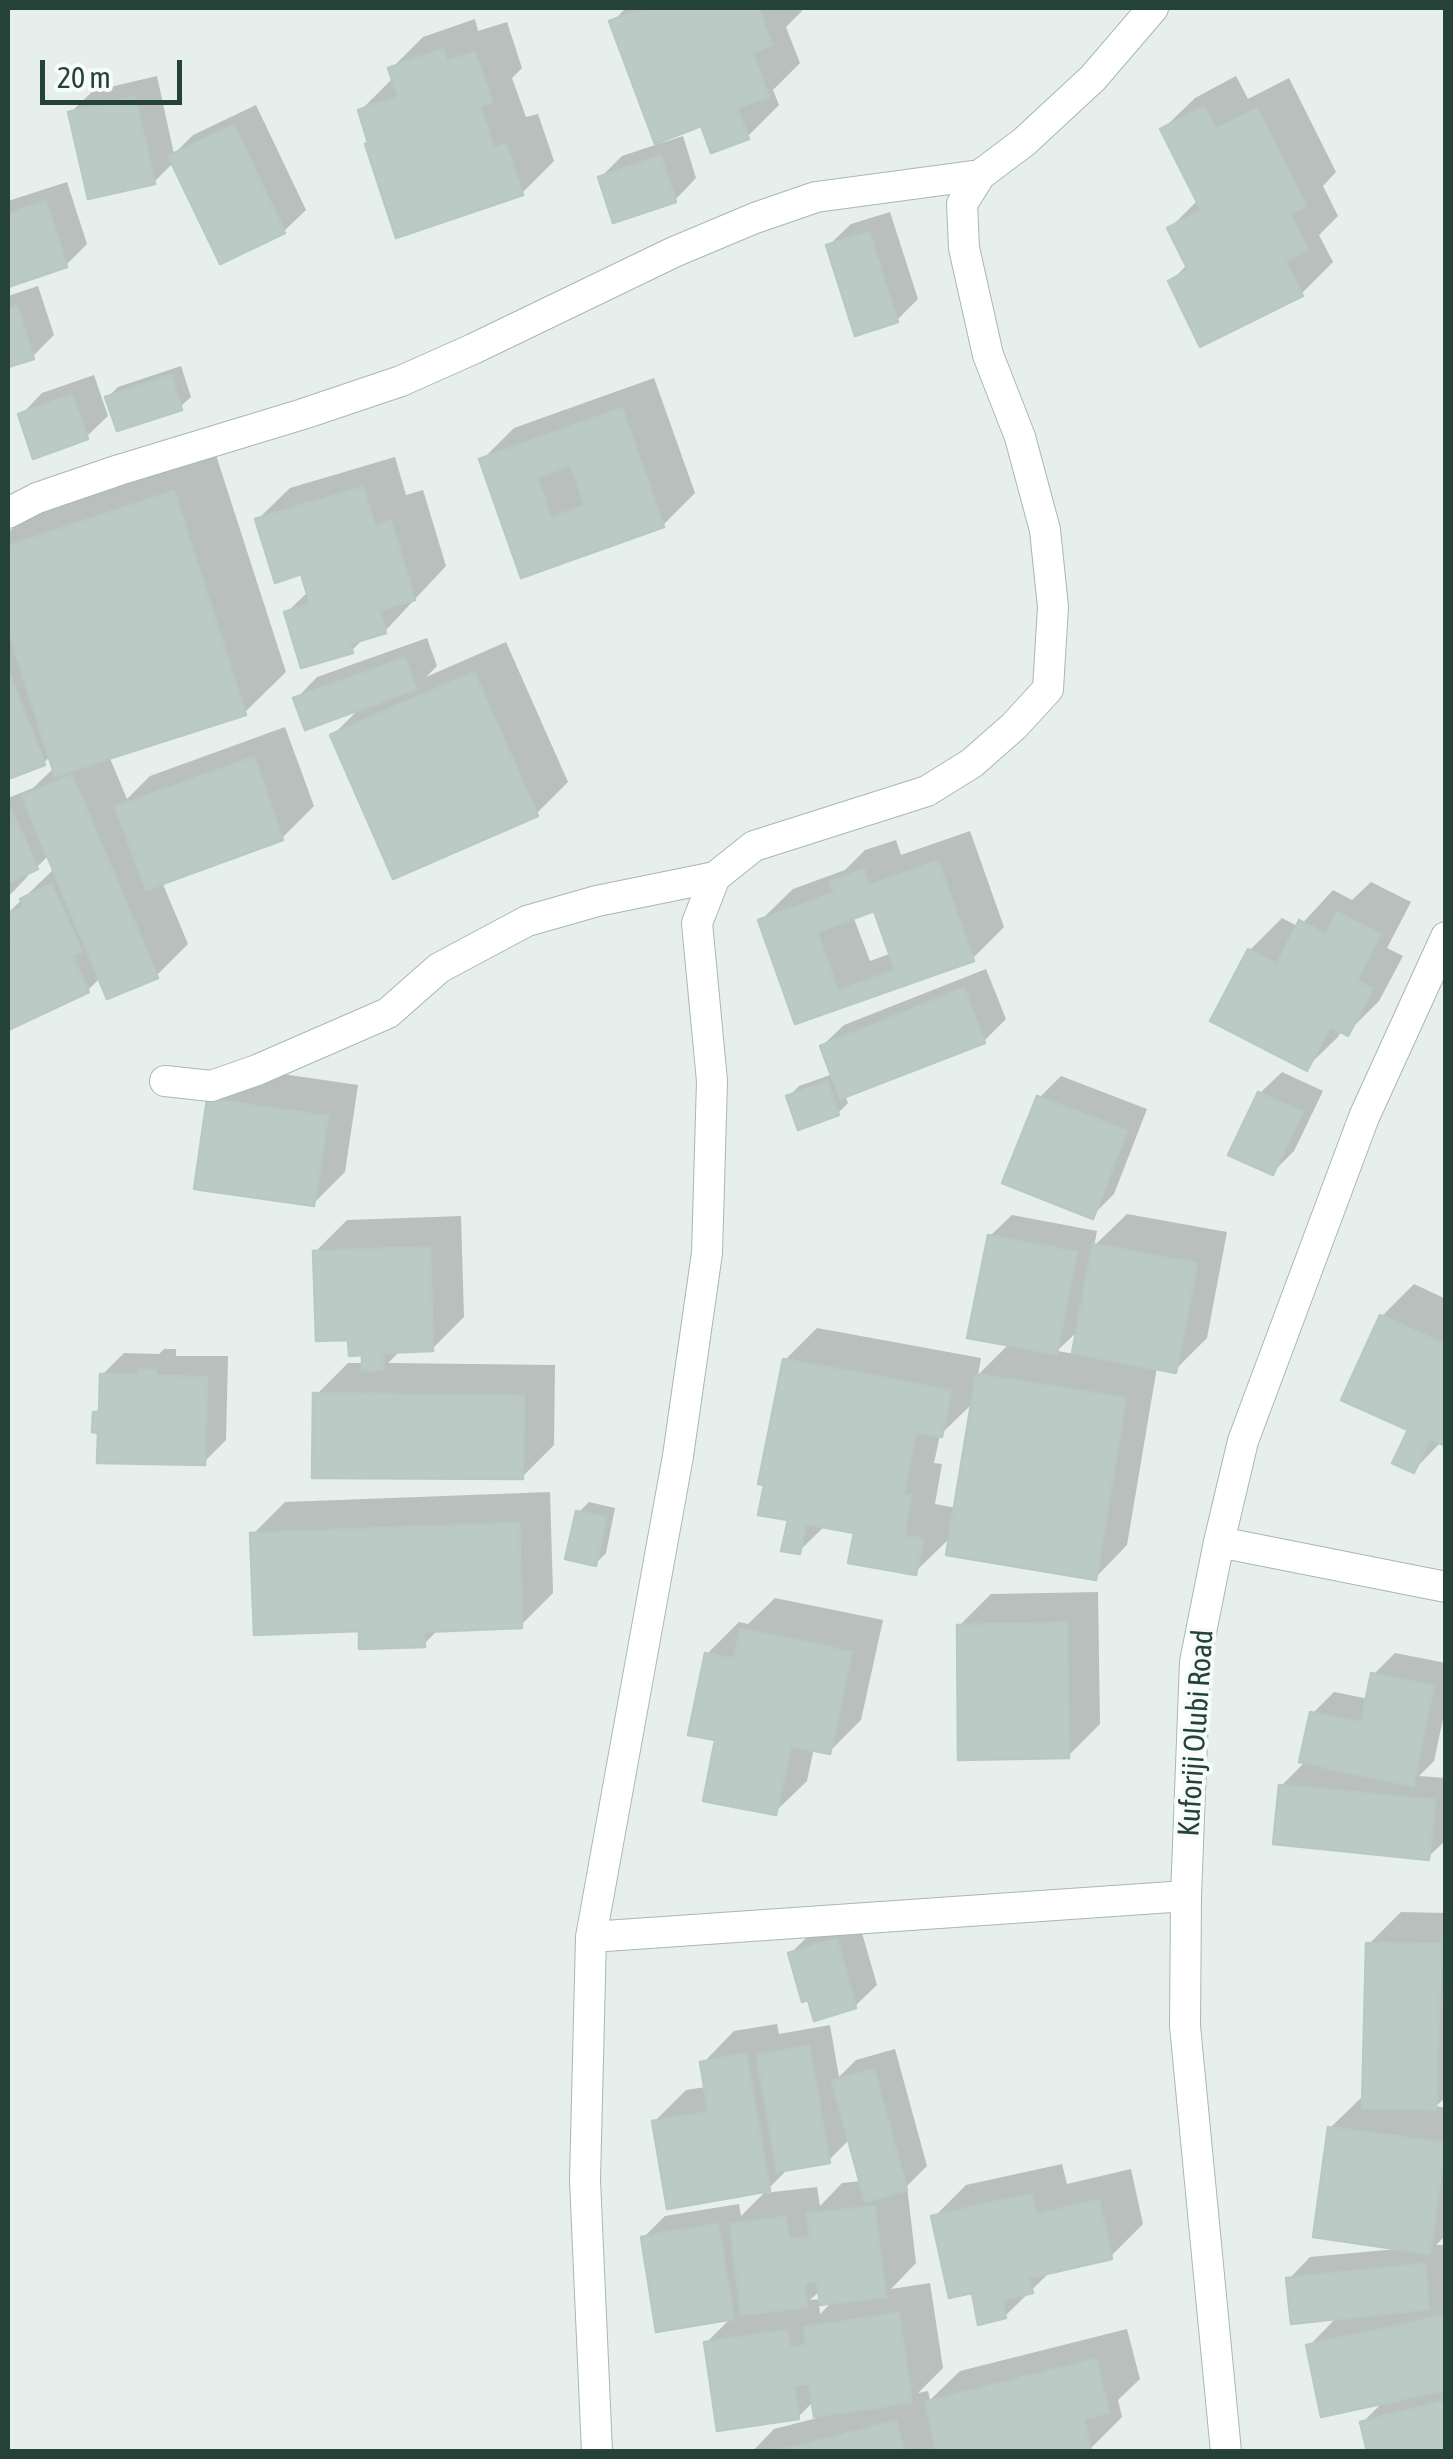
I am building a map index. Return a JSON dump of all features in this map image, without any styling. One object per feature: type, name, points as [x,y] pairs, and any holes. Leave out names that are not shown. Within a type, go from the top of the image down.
[{"type":"street","points":[[598,2452],[585,2180],[591,1936],[678,1456],[707,1253],[712,1082],[696,923],[715,878],[754,846],[928,791],[972,762],[1014,726],[1048,689],[1053,607],[1045,530],[1020,437],[988,355],[964,248],[962,204],[980,176],[1094,78],[1153,8]]},
{"type":"street","points":[[8,513],[37,498],[119,470],[401,381],[755,218],[816,198],[980,176]]},
{"type":"street","points":[[166,1081],[210,1086],[257,1070],[388,1013],[439,968],[527,921],[596,901],[715,878]]},
{"type":"street","name":"Kuforiji Olubi Road","points":[[1226,2452],[1185,2026],[1195,1662],[1243,1441],[1364,1117],[1446,937]]},
{"type":"street","points":[[1219,1542],[1446,1586]]},
{"type":"street","points":[[591,1936],[1186,1896]]},
{"type":"building","points":[[645,8],[758,8],[772,45],[752,52],[769,97],[737,108],[749,139],[711,153],[701,126],[655,144],[609,21]]},
{"type":"building","points":[[443,49],[447,61],[475,52],[492,102],[480,106],[494,148],[506,144],[523,195],[396,238],[358,110],[398,97],[388,68]]},
{"type":"building","points":[[135,97],[155,184],[88,199],[68,112]]},
{"type":"building","points":[[1204,106],[1215,129],[1257,108],[1306,206],[1290,214],[1308,250],[1285,261],[1303,296],[1200,347],[1168,281],[1188,270],[1167,228],[1201,210],[1160,129]]},
{"type":"building","points":[[234,125],[285,233],[220,264],[168,156]]},
{"type":"building","points":[[661,156],[676,202],[613,223],[598,177]]},
{"type":"building","points":[[46,201],[67,267],[8,287],[8,214]]},
{"type":"building","points":[[869,232],[898,322],[855,336],[826,245]]},
{"type":"building","points":[[17,306],[34,359],[8,367],[8,309]]},
{"type":"building","points":[[171,375],[182,410],[117,431],[105,397]]},
{"type":"building","points":[[72,395],[88,439],[33,459],[18,414]]},
{"type":"building","points":[[622,408],[664,527],[521,578],[479,459]],"holes":[[[570,465],[585,505],[551,518],[537,478]]]},
{"type":"building","points":[[363,487],[375,526],[391,521],[415,600],[379,610],[386,633],[350,644],[353,653],[301,668],[284,612],[310,604],[301,574],[275,583],[255,519]]},
{"type":"building","points":[[174,491],[246,715],[55,776],[8,629],[8,546]]},
{"type":"building","points":[[405,658],[416,689],[305,730],[293,698]]},
{"type":"building","points":[[8,670],[45,765],[8,779]]},
{"type":"building","points":[[474,672],[538,816],[393,879],[330,735]]},
{"type":"building","points":[[254,757],[283,840],[146,890],[115,807]]},
{"type":"building","points":[[72,775],[158,978],[107,999],[22,796]]},
{"type":"building","points":[[8,808],[38,869],[8,883]]},
{"type":"building","points":[[938,861],[974,961],[795,1024],[758,920],[834,893],[830,881],[864,870],[869,885]],"holes":[[[874,911],[895,970],[838,991],[817,932]]]},
{"type":"building","points":[[51,884],[82,951],[72,956],[89,992],[8,1030],[8,914],[24,907],[20,899]]},
{"type":"building","points":[[1337,912],[1381,934],[1357,981],[1373,989],[1348,1036],[1330,1027],[1307,1071],[1210,1021],[1248,949],[1277,964],[1299,920],[1326,934]]},
{"type":"building","points":[[964,988],[985,1043],[840,1099],[820,1046]]},
{"type":"building","points":[[827,1082],[839,1115],[798,1130],[786,1096]]},
{"type":"building","points":[[1258,1092],[1303,1112],[1273,1175],[1228,1155]]},
{"type":"building","points":[[1037,1096],[1127,1131],[1093,1219],[1002,1183]]},
{"type":"building","points":[[207,1099],[328,1116],[314,1206],[194,1189]]},
{"type":"building","points":[[988,1235],[1077,1252],[1057,1354],[967,1338]]},
{"type":"building","points":[[1093,1244],[1197,1263],[1176,1373],[1072,1353]]},
{"type":"building","points":[[430,1247],[433,1351],[383,1353],[384,1370],[362,1371],[362,1355],[349,1356],[348,1340],[316,1341],[313,1251]]},
{"type":"building","points":[[1380,1315],[1446,1345],[1446,1446],[1430,1439],[1414,1473],[1392,1463],[1408,1430],[1341,1400]]},
{"type":"building","points":[[783,1359],[951,1390],[942,1437],[916,1432],[904,1494],[911,1495],[904,1536],[923,1539],[916,1575],[848,1563],[854,1533],[806,1524],[800,1554],[781,1551],[788,1520],[758,1515],[764,1485],[758,1484]]},
{"type":"building","points":[[139,1370],[156,1370],[156,1376],[207,1377],[205,1465],[97,1463],[98,1433],[92,1432],[93,1412],[99,1412],[100,1374],[139,1375]]},
{"type":"building","points":[[976,1374],[1126,1398],[1096,1580],[946,1555]]},
{"type":"building","points":[[313,1393],[524,1396],[523,1479],[312,1478]]},
{"type":"building","points":[[576,1511],[606,1517],[596,1566],[565,1559]]},
{"type":"building","points":[[519,1523],[522,1628],[424,1632],[425,1647],[359,1649],[359,1631],[254,1635],[250,1533]]},
{"type":"building","points":[[1067,1623],[1069,1758],[958,1760],[957,1625]]},
{"type":"building","points":[[740,1629],[852,1652],[830,1754],[791,1746],[776,1815],[703,1801],[715,1740],[688,1735],[705,1653],[734,1659]]},
{"type":"building","points":[[1371,1673],[1434,1686],[1413,1786],[1299,1762],[1310,1712],[1361,1722]]},
{"type":"building","points":[[1279,1785],[1435,1800],[1429,1860],[1273,1844]]},
{"type":"building","points":[[837,1939],[856,2008],[814,2021],[808,2000],[802,2002],[788,1953]]},
{"type":"building","points":[[1366,1943],[1441,1944],[1436,2110],[1362,2108]]},
{"type":"building","points":[[809,2046],[830,2163],[777,2172],[757,2055]]},
{"type":"building","points":[[746,2054],[770,2191],[667,2209],[652,2121],[708,2112],[700,2062]]},
{"type":"building","points":[[874,2069],[907,2190],[865,2202],[832,2081]]},
{"type":"building","points":[[1328,2127],[1445,2143],[1430,2254],[1313,2237]]},
{"type":"building","points":[[1031,2194],[1036,2214],[1099,2200],[1112,2259],[1029,2278],[1033,2293],[1002,2300],[1006,2318],[978,2325],[972,2293],[949,2298],[931,2216]]},
{"type":"building","points":[[874,2206],[886,2297],[820,2305],[817,2281],[805,2283],[807,2307],[741,2315],[730,2224],[786,2217],[789,2239],[810,2237],[807,2214]]},
{"type":"building","points":[[718,2224],[734,2319],[656,2332],[641,2237]]},
{"type":"building","points":[[1425,2264],[1429,2309],[1291,2324],[1286,2278]]},
{"type":"building","points":[[899,2313],[912,2402],[814,2417],[809,2383],[794,2385],[799,2419],[717,2431],[704,2342],[787,2330],[790,2347],[806,2345],[804,2327]]},
{"type":"building","points":[[1446,2315],[1446,2390],[1321,2417],[1306,2345]]},
{"type":"building","points":[[1096,2359],[1109,2413],[1084,2419],[1091,2451],[937,2452],[925,2402]]},
{"type":"building","points":[[1446,2401],[1446,2452],[1367,2452],[1360,2422]]},
{"type":"building","points":[[896,2421],[904,2452],[774,2452]]}]
